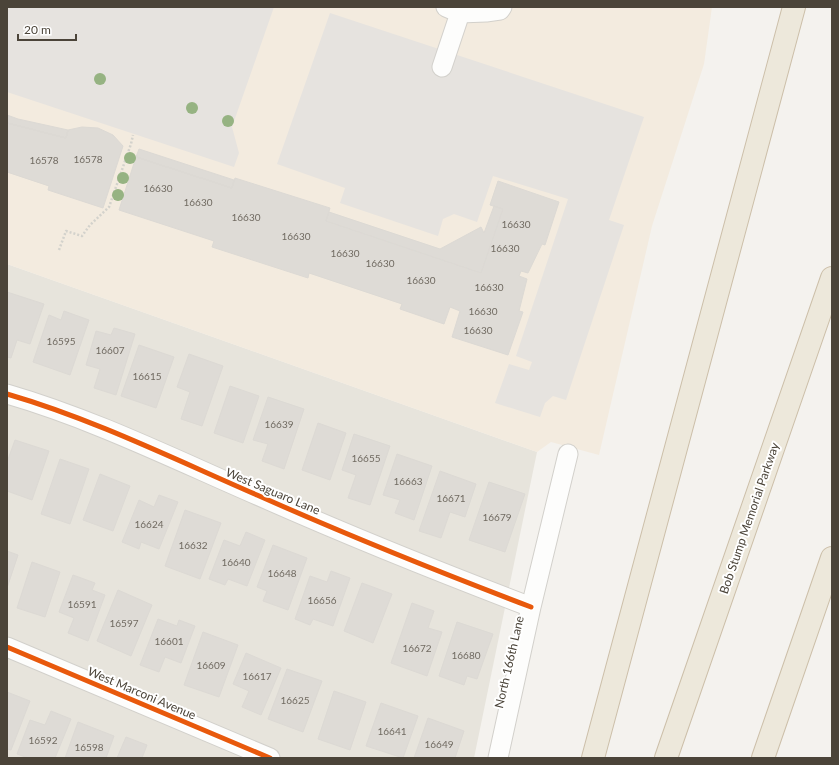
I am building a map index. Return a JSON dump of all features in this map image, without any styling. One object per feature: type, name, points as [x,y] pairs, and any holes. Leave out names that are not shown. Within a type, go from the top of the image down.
[{"type":"highway","points":[[593,758],[794,7]]},
{"type":"highway","name":"Bob Stump Memorial Parkway","points":[[666,758],[832,278]]},
{"type":"highway","points":[[763,758],[832,558]]},
{"type":"street","points":[[442,67],[453,10],[492,9]]},
{"type":"street","name":"West Saguaro Lane","points":[[7,394],[96,424],[259,496],[450,576],[531,607]]},
{"type":"street","name":"North 166th Lane","points":[[498,758],[531,607],[568,454]]},
{"type":"street","name":"West Marconi Avenue","points":[[7,647],[270,758]]},
{"type":"path","points":[[59,250],[66,231],[82,236],[90,225],[109,207],[133,135]]},
{"type":"shaded area","points":[[7,7],[712,7],[704,64],[652,226],[599,455],[551,442],[537,452],[7,264]]},
{"type":"shaded area","points":[[7,7],[274,7],[232,127],[239,153],[234,167],[7,92]]},
{"type":"shaded area","points":[[330,13],[644,117],[609,220],[624,225],[566,400],[553,396],[545,403],[540,417],[495,403],[509,364],[529,370],[532,362],[516,356],[568,199],[493,176],[477,222],[454,214],[443,219],[438,236],[340,203],[345,188],[277,164]]},
{"type":"shaded area","points":[[7,264],[537,452],[474,758],[7,758]]},
{"type":"building","points":[[7,115],[18,119],[68,130],[66,138],[7,123]]},
{"type":"building","points":[[7,123],[66,138],[68,130],[82,127],[98,128],[113,135],[123,146],[103,208],[48,190],[49,186],[7,172]]},
{"type":"building","points":[[139,149],[234,180],[232,188],[136,157]]},
{"type":"building","points":[[136,157],[232,188],[235,178],[330,208],[326,221],[481,273],[503,209],[490,205],[498,181],[559,202],[545,245],[542,244],[528,273],[521,271],[519,276],[527,279],[519,311],[523,312],[508,355],[452,337],[460,311],[450,307],[444,324],[400,309],[402,304],[309,273],[308,278],[212,247],[214,241],[119,210]]},
{"type":"building","points":[[494,206],[503,209],[481,273],[326,221],[329,212],[440,249],[481,227],[484,233]]},
{"type":"building","points":[[7,292],[44,304],[30,344],[17,340],[11,358],[7,357]]},
{"type":"building","points":[[64,311],[89,320],[70,375],[33,362],[49,315],[61,320]]},
{"type":"building","points":[[114,328],[135,334],[116,395],[94,388],[100,369],[86,365],[96,331],[111,335]]},
{"type":"building","points":[[139,345],[174,357],[156,408],[121,396]]},
{"type":"building","points":[[189,354],[223,366],[202,426],[181,419],[190,392],[177,387]]},
{"type":"building","points":[[230,386],[259,396],[243,443],[214,433]]},
{"type":"building","points":[[268,397],[304,409],[284,469],[262,461],[268,444],[253,440]]},
{"type":"building","points":[[318,423],[346,433],[330,480],[302,470]]},
{"type":"building","points":[[354,434],[390,446],[370,505],[348,498],[356,475],[342,470]]},
{"type":"building","points":[[15,440],[49,451],[32,500],[7,491],[7,462]]},
{"type":"building","points":[[397,454],[432,466],[414,520],[395,513],[400,500],[383,495]]},
{"type":"building","points":[[60,459],[89,469],[70,524],[41,514]]},
{"type":"building","points":[[440,471],[476,484],[465,517],[450,512],[441,538],[419,531]]},
{"type":"building","points":[[100,474],[130,486],[113,531],[83,520]]},
{"type":"building","points":[[489,482],[525,494],[505,552],[469,540]]},
{"type":"building","points":[[159,495],[178,502],[159,549],[141,542],[139,549],[122,542],[139,500],[154,507]]},
{"type":"building","points":[[185,510],[221,523],[200,579],[165,566]]},
{"type":"building","points":[[246,532],[265,540],[247,586],[228,579],[225,585],[209,579],[224,540],[240,546]]},
{"type":"building","points":[[273,545],[307,558],[288,610],[263,601],[267,591],[257,587]]},
{"type":"building","points":[[7,551],[18,555],[7,588]]},
{"type":"building","points":[[32,562],[60,572],[45,617],[17,608]]},
{"type":"building","points":[[331,571],[350,578],[333,626],[313,619],[310,625],[295,619],[310,576],[327,582]]},
{"type":"building","points":[[73,575],[95,583],[92,590],[105,595],[88,641],[68,633],[74,618],[59,612]]},
{"type":"building","points":[[362,583],[392,594],[373,643],[344,631]]},
{"type":"building","points":[[118,590],[152,605],[131,656],[97,641]]},
{"type":"building","points":[[412,603],[434,611],[428,628],[442,632],[427,676],[391,663]]},
{"type":"building","points":[[158,619],[177,626],[179,620],[195,626],[181,663],[165,657],[159,672],[140,665]]},
{"type":"building","points":[[457,622],[493,634],[477,679],[467,676],[464,685],[439,676]]},
{"type":"building","points":[[203,632],[238,645],[219,697],[184,685]]},
{"type":"building","points":[[246,653],[281,668],[261,715],[242,707],[249,691],[233,684]]},
{"type":"building","points":[[287,669],[322,681],[303,732],[268,719]]},
{"type":"building","points":[[334,691],[366,702],[350,750],[318,739]]},
{"type":"building","points":[[7,692],[30,701],[11,750],[7,749]]},
{"type":"building","points":[[381,703],[418,716],[403,758],[366,746]]},
{"type":"building","points":[[51,711],[71,719],[55,758],[28,758],[17,754],[30,720],[45,725]]},
{"type":"building","points":[[428,718],[464,731],[455,758],[414,758]]},
{"type":"building","points":[[78,722],[114,736],[106,758],[65,758]]},
{"type":"building","points":[[126,737],[147,745],[142,758],[117,758]]},
{"type":"cycle path","points":[[7,394],[102,427],[359,539],[531,607]]},
{"type":"cycle path","points":[[7,647],[270,758]]}]
